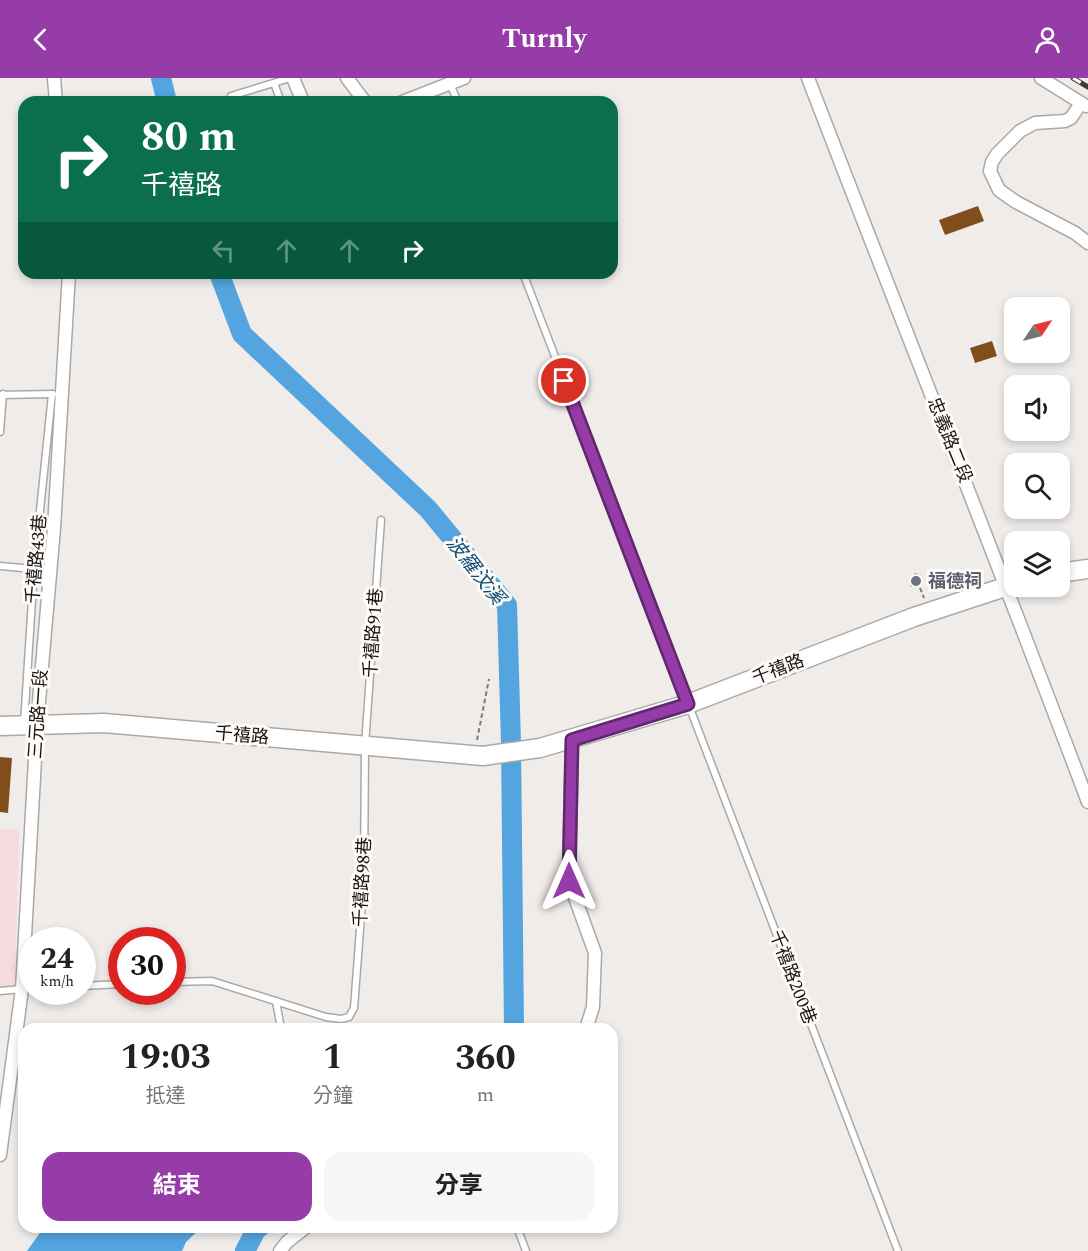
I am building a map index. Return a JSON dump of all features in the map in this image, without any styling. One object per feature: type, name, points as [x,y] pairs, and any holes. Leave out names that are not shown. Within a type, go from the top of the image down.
[{"type":"street","points":[[54,78],[56,96]]},
{"type":"street","points":[[292,78],[300,96]]},
{"type":"street","points":[[347,78],[360,96]]},
{"type":"street","points":[[417,96],[464,78]]},
{"type":"street","name":"忠義路二段","points":[[808,78],[888,286],[1004,568]]},
{"type":"street","points":[[1041,78],[1085,105],[1065,121],[1035,123],[1020,131],[997,154],[990,171],[999,190],[1016,202],[1075,233],[1088,243]]},
{"type":"street","name":"三元路一段","points":[[28,927],[30,724],[54,528],[57,394],[68,279]]},
{"type":"street","points":[[1070,571],[1088,569]]},
{"type":"street","name":"千禧路","points":[[0,726],[104,723],[479,755],[540,748],[688,704],[914,617],[1004,587]]},
{"type":"street","name":"忠義路二段","points":[[1015,597],[1088,802]]},
{"type":"street","points":[[572,740],[569,881],[595,953],[593,1007],[588,1023]]},
{"type":"street","name":"三元路一段","points":[[21,1023],[24,1005]]},
{"type":"street","name":"三元路一段","points":[[0,1155],[18,1044]]},
{"type":"street","points":[[280,1251],[298,1233]]},
{"type":"lane","points":[[231,96],[292,78]]},
{"type":"lane","points":[[274,83],[279,96]]},
{"type":"lane","points":[[450,83],[455,96]]},
{"type":"lane","name":"千禧路200巷","points":[[525,279],[898,1251]]},
{"type":"lane","points":[[0,432],[1,394],[57,394]]},
{"type":"lane","name":"千禧路43巷","points":[[30,724],[34,569],[57,394]]},
{"type":"lane","name":"千禧路91巷","points":[[365,746],[381,520]]},
{"type":"lane","points":[[0,566],[34,569]]},
{"type":"lane","name":"千禧路98巷","points":[[276,1001],[326,1017],[341,1019],[349,1017],[354,1008],[364,877],[365,746]]},
{"type":"lane","points":[[186,982],[212,981],[276,1001],[280,1023]]},
{"type":"lane","points":[[0,991],[18,989]]},
{"type":"lane","points":[[519,1233],[526,1251]]},
{"type":"path","points":[[479,755],[489,679]]},
{"type":"shaded area","points":[[0,829],[19,830],[15,988],[0,987]]},
{"type":"water","points":[[40,1233],[196,1233],[186,1242],[182,1251],[27,1251]]},
{"type":"building","points":[[978,206],[984,221],[945,235],[939,220]]},
{"type":"building","points":[[992,341],[997,356],[975,363],[970,348]]},
{"type":"building","name":"福德祠","points":[[915,573],[921,576],[917,588],[910,586]]},
{"type":"building","points":[[0,757],[12,758],[8,813],[0,812]]},
{"type":"waterway","name":"波羅汶溪","points":[[161,78],[166,96]]},
{"type":"waterway","name":"波羅汶溪","points":[[221,279],[242,334],[428,509],[507,605],[514,1023]]},
{"type":"waterway","name":"波羅汶溪","points":[[245,1251],[254,1233]]},
{"type":"railway","points":[[1073,78],[1088,87]]},
{"type":"place","name":"福德祠","points":[[916,581]]},
{"type":"route","points":[[564,381],[688,704],[572,740],[569,792],[569,881]]}]
